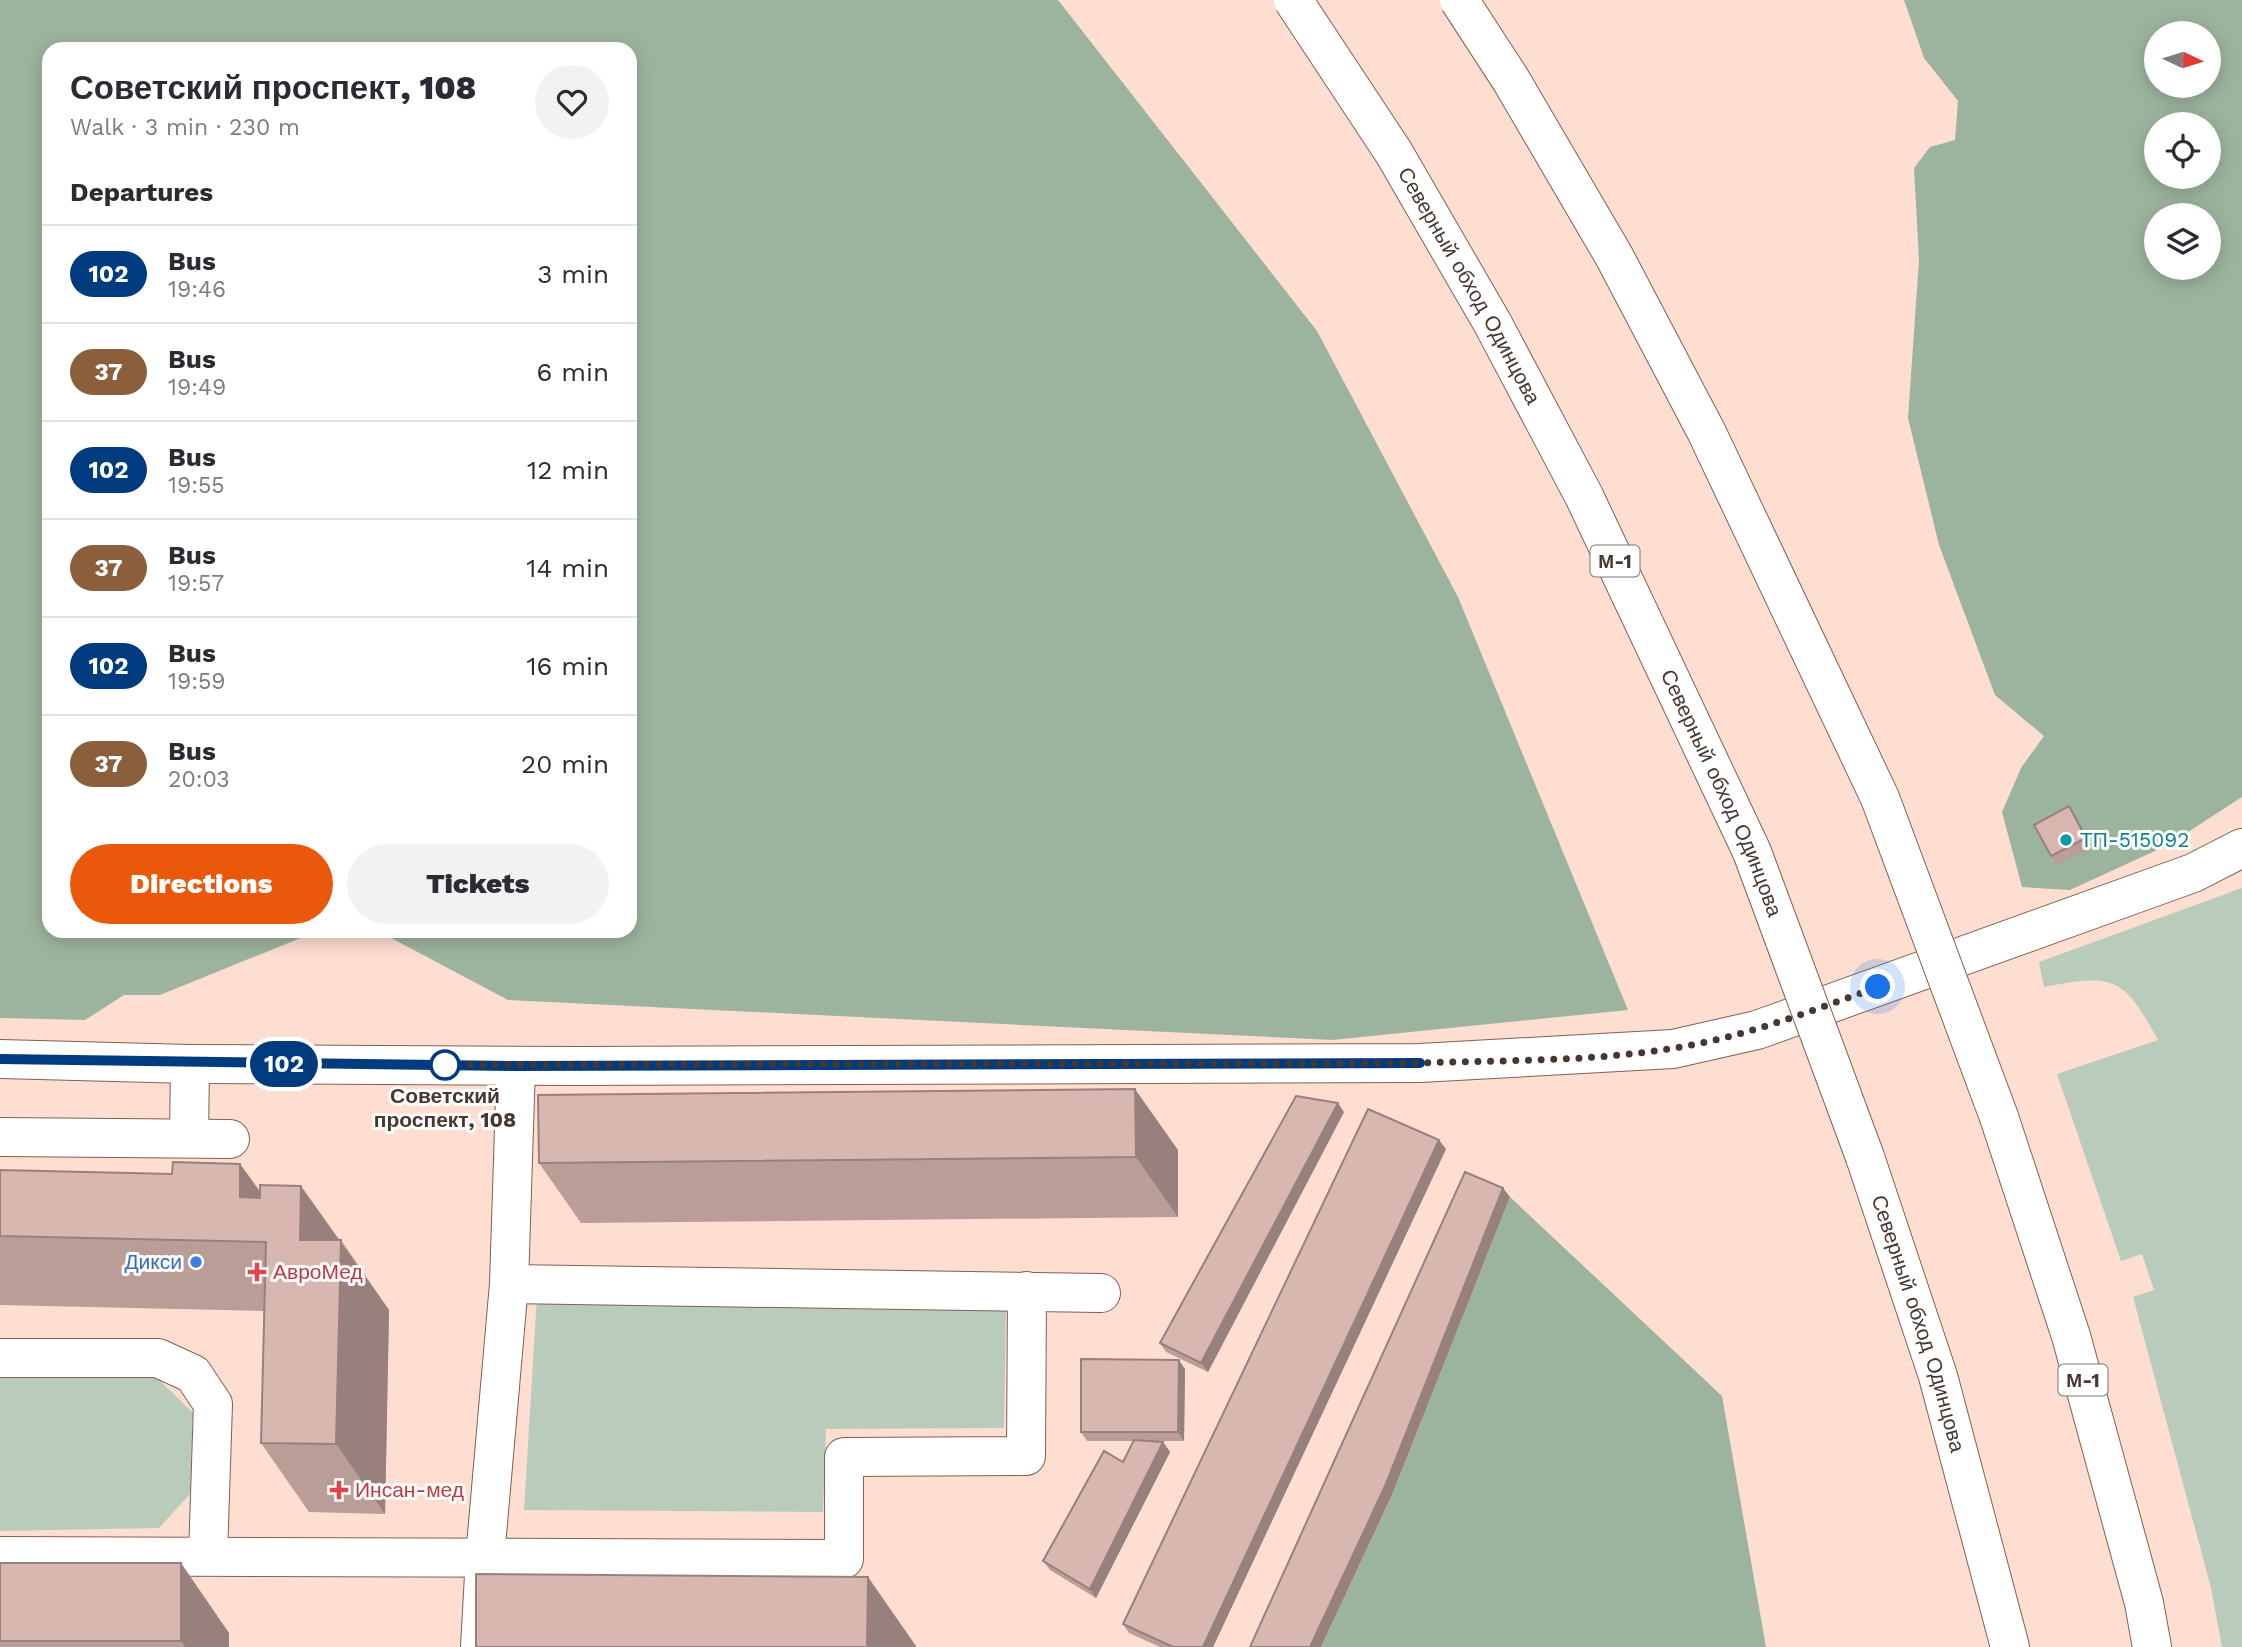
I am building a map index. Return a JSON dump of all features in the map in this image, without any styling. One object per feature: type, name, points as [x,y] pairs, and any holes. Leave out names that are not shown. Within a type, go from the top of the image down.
[{"type":"main road","name":"Северный обход Одинцова","points":[[1293,0],[1394,153],[1493,324],[1584,496],[1752,852],[1865,1157],[1938,1376],[2010,1647]]},
{"type":"main road","name":"М-1","points":[[1459,0],[1511,80],[1614,256],[1707,433],[1880,798],[1998,1117],[2071,1335],[2144,1604],[2152,1647]]},
{"type":"main road","points":[[0,1059],[190,1064],[516,1066],[1420,1063],[1674,1049],[1752,1032],[2193,873],[2242,848]]},
{"type":"main road","points":[[189,1138],[190,1064]]},
{"type":"main road","points":[[480,1647],[485,1557],[509,1284],[516,1066]]},
{"type":"main road","points":[[0,1137],[230,1139]]},
{"type":"main road","points":[[509,1284],[1101,1293]]},
{"type":"main road","points":[[0,1556],[844,1559],[844,1457],[1026,1456],[1027,1292]]},
{"type":"main road","points":[[0,1358],[158,1359],[193,1374],[213,1404],[208,1556]]},
{"type":"green space","points":[[0,0],[1058,0],[1317,331],[1458,597],[1628,1010],[1332,1040],[508,1000],[391,938],[637,938],[637,42],[42,42],[42,938],[301,938],[160,995],[124,995],[85,1020],[0,1018]]},
{"type":"green space","points":[[1904,0],[2242,0],[2242,797],[2168,845],[2070,890],[2022,887],[2002,812],[2021,768],[2044,736],[1995,695],[1939,545],[1908,418],[1919,260],[1914,168],[1930,147],[1955,140],[1958,101],[1924,58]]},
{"type":"green space","points":[[2242,888],[2242,1647],[2222,1647],[2211,1588],[2133,1297],[2154,1290],[2142,1254],[2121,1261],[2057,1074],[2158,1040],[2126,992],[2102,981],[2044,987],[2039,962]]},
{"type":"green space","points":[[1510,1197],[1722,1396],[1766,1647],[1321,1647],[1392,1495]]},
{"type":"green space","points":[[537,1296],[1006,1309],[1004,1428],[826,1429],[823,1512],[524,1510]]},
{"type":"green space","points":[[154,1375],[193,1413],[190,1494],[159,1528],[0,1531],[0,1376]]},
{"type":"building","name":"ТП-515092","points":[[2069,806],[2086,838],[2051,856],[2034,825]]},
{"type":"building","points":[[1135,1089],[1136,1157],[539,1163],[538,1095]]},
{"type":"building","points":[[1296,1096],[1338,1103],[1201,1363],[1160,1343]]},
{"type":"building","points":[[1368,1109],[1439,1140],[1203,1647],[1173,1647],[1123,1624]]},
{"type":"building","points":[[173,1162],[240,1164],[240,1197],[260,1198],[260,1185],[301,1186],[300,1240],[341,1240],[336,1444],[261,1443],[266,1242],[0,1236],[0,1170],[172,1174]]},
{"type":"building","points":[[1465,1172],[1503,1188],[1385,1486],[1310,1647],[1250,1647]]},
{"type":"building","points":[[1081,1359],[1179,1360],[1178,1432],[1081,1432]]},
{"type":"building","points":[[1134,1440],[1163,1442],[1090,1589],[1043,1561],[1104,1451],[1123,1462]]},
{"type":"building","points":[[0,1563],[181,1563],[181,1641],[0,1641]]},
{"type":"building","points":[[476,1574],[868,1577],[867,1647],[476,1647]]},
{"type":"bus line","name":"102","points":[[0,1059],[190,1064],[516,1066],[1420,1063]]},
{"type":"place","name":"ТП-515092","points":[[2066,840]]},
{"type":"place","name":"Советский проспект, 108","points":[[445,1065]]},
{"type":"place","name":"Дикси","points":[[196,1262]]},
{"type":"place","name":"АвроМед","points":[[257,1272]]},
{"type":"place","name":"Инсан-мед","points":[[339,1490]]},
{"type":"route","points":[[445,1065],[1420,1063],[1581,1056],[1674,1049],[1752,1032],[1878,987]]}]
